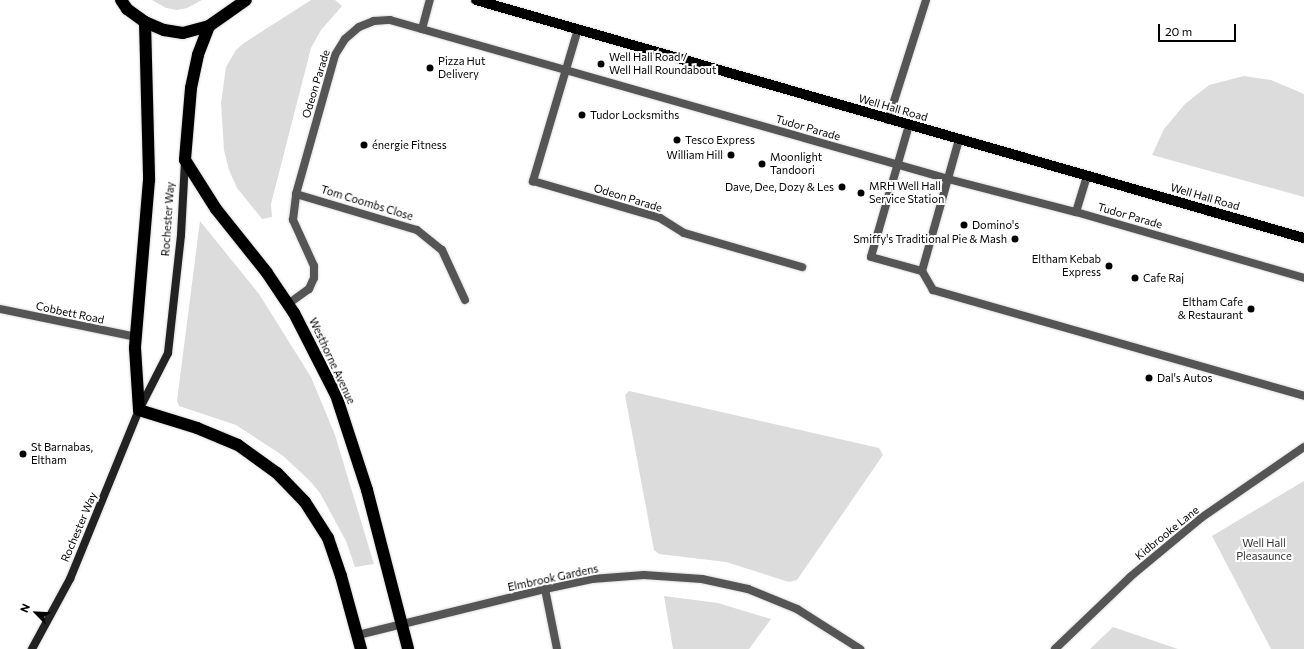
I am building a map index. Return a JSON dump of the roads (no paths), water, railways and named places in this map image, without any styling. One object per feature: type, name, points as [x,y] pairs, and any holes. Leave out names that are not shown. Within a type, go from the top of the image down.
[{"type":"highway","points":[[121,0],[127,9],[145,22],[164,30],[183,33],[209,26],[246,0]]},
{"type":"highway","name":"Rochester Way","points":[[139,410],[136,337],[149,180],[145,22]]},
{"type":"highway","name":"Rochester Way","points":[[186,160],[191,88],[198,55],[209,26]]},
{"type":"highway","name":"Westhorne Avenue","points":[[186,160],[216,209],[288,304],[336,395],[367,490],[408,649]]},
{"type":"highway","points":[[139,410],[197,428],[238,445],[277,473],[305,502],[328,538],[361,649]]},
{"type":"main road","name":"Well Hall Road","points":[[476,0],[888,120],[1304,238]]},
{"type":"street","points":[[422,29],[430,0]]},
{"type":"street","points":[[888,120],[926,0]]},
{"type":"street","name":"Odeon Parade","points":[[288,304],[309,289],[314,278],[314,266],[293,220],[296,194],[332,63],[344,39],[359,27],[374,21],[390,20],[714,112]]},
{"type":"street","name":"Odeon Parade","points":[[578,29],[567,71],[533,181],[660,218],[684,233],[802,267]]},
{"type":"street","name":"Tudor Parade","points":[[714,112],[948,179],[1076,212],[1304,278]]},
{"type":"street","points":[[909,125],[871,257],[922,271],[933,290],[1304,396]]},
{"type":"street","points":[[922,271],[959,139]]},
{"type":"street","name":"Rochester Way","points":[[32,649],[70,579],[139,410],[168,353],[181,235],[186,160]]},
{"type":"street","points":[[1076,212],[1087,176]]},
{"type":"street","name":"Tom Coombs Close","points":[[296,194],[417,230],[442,250],[465,300]]},
{"type":"street","name":"Cobbett Road","points":[[0,309],[136,337]]},
{"type":"street","name":"Kidbrooke Lane","points":[[1055,649],[1130,578],[1201,518],[1304,447]]},
{"type":"street","name":"Elmbrook Gardens","points":[[358,635],[545,589],[592,580],[644,575],[702,579],[748,589],[797,609],[860,649]]},
{"type":"street","points":[[545,589],[557,649]]},
{"type":"place","name":"Well Hall Road / Well Hall Roundabout","points":[[601,64]]},
{"type":"place","name":"Pizza Hut Delivery","points":[[430,68]]},
{"type":"place","name":"Tudor Locksmiths","points":[[582,115]]},
{"type":"place","name":"Tesco Express","points":[[677,140]]},
{"type":"place","name":"énergie Fitness","points":[[364,145]]},
{"type":"place","name":"William Hill","points":[[731,155]]},
{"type":"place","name":"Moonlight Tandoori","points":[[762,164]]},
{"type":"place","name":"Dave, Dee, Dozy & Les","points":[[842,187]]},
{"type":"place","name":"MRH Well Hall Service Station","points":[[861,193]]},
{"type":"place","name":"Domino's","points":[[964,225]]},
{"type":"place","name":"Smiffy's Traditional Pie & Mash","points":[[1015,239]]},
{"type":"place","name":"Eltham Kebab Express","points":[[1109,266]]},
{"type":"place","name":"Cafe Raj","points":[[1135,278]]},
{"type":"place","name":"Eltham Cafe & Restaurant","points":[[1251,309]]},
{"type":"place","name":"Dal's Autos","points":[[1149,378]]},
{"type":"place","name":"St Barnabas, Eltham","points":[[23,454]]},
{"type":"park label","name":"Well Hall Pleasaunce","points":[[1264,550]]}]
